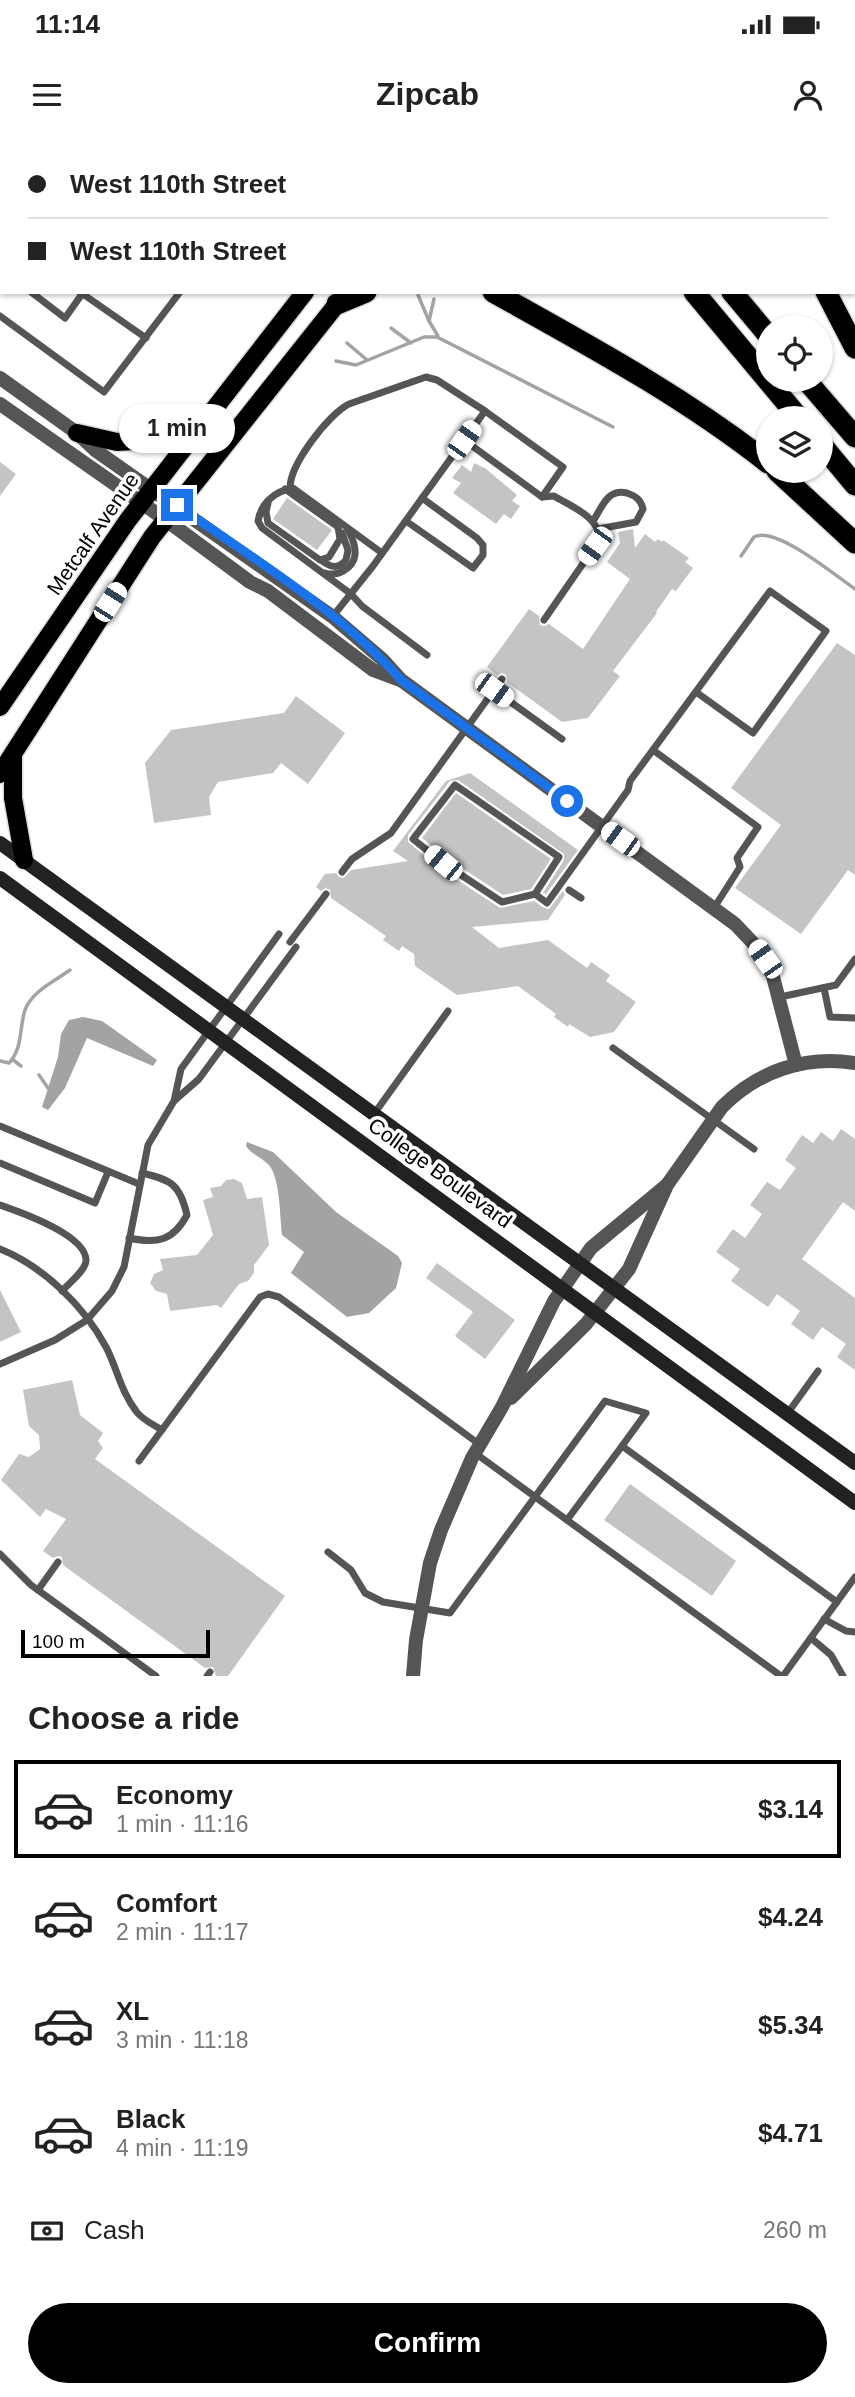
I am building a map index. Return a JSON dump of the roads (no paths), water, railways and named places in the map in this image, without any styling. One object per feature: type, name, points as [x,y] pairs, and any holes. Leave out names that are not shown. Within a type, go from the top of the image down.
[{"type":"highway","points":[[496,294],[671,394],[725,429],[756,454]]},
{"type":"highway","points":[[696,294],[789,406]]},
{"type":"highway","points":[[734,294],[756,321]]},
{"type":"highway","points":[[828,294],[855,348]]},
{"type":"highway","points":[[816,392],[855,437]]},
{"type":"highway","points":[[833,458],[855,485]]},
{"type":"highway","points":[[790,483],[855,543]]},
{"type":"main road","name":"Metcalf Avenue","points":[[0,707],[147,496],[303,294]]},
{"type":"main road","points":[[0,774],[171,512],[342,298]]},
{"type":"main road","points":[[77,433],[117,442],[134,441],[204,421]]},
{"type":"main road","points":[[13,754],[13,798],[24,860]]},
{"type":"main road","name":"College Boulevard","points":[[0,843],[855,1463]]},
{"type":"main road","name":"College Boulevard","points":[[0,878],[855,1503]]},
{"type":"street","points":[[0,378],[77,433],[147,496]]},
{"type":"street","points":[[0,404],[333,617],[382,659],[401,680],[735,923],[771,969],[796,1065]]},
{"type":"street","points":[[171,512],[250,582],[268,591],[373,670],[401,680]]},
{"type":"street","points":[[502,1407],[578,1332],[629,1269],[667,1185],[713,1120],[733,1097],[754,1081],[774,1071],[827,1060],[855,1063]]},
{"type":"street","points":[[413,1676],[430,1563],[458,1486],[477,1448],[502,1407],[554,1301],[591,1248],[667,1185]]},
{"type":"lane","points":[[34,294],[65,318],[80,294]]},
{"type":"lane","points":[[82,294],[146,338]]},
{"type":"lane","points":[[0,316],[104,392],[179,294]]},
{"type":"lane","points":[[288,489],[291,474],[302,456],[340,409],[426,377],[438,380],[563,467],[542,497]]},
{"type":"lane","points":[[333,617],[383,553],[485,411]]},
{"type":"lane","points":[[464,440],[542,497],[554,496],[593,521],[598,529],[600,539],[544,620]]},
{"type":"lane","points":[[383,553],[342,528],[300,491],[288,489],[268,499],[259,514],[258,521],[262,528],[428,655]]},
{"type":"lane","points":[[593,521],[607,498],[614,493],[634,496],[642,504],[642,514],[636,522],[598,529]]},
{"type":"lane","points":[[406,521],[473,568],[483,555],[483,545],[477,538],[422,498]]},
{"type":"lane","points":[[268,499],[268,523],[330,567],[346,560],[348,550],[342,528]]},
{"type":"lane","points":[[320,560],[326,559],[334,550],[342,528]]},
{"type":"lane","points":[[321,572],[337,574],[345,570],[353,560],[353,542],[342,528]]},
{"type":"lane","points":[[535,894],[547,903],[628,790],[630,780],[769,591],[826,631],[753,733],[696,692]]},
{"type":"lane","points":[[342,872],[352,859],[391,833],[502,678]]},
{"type":"lane","points":[[494,690],[562,739]]},
{"type":"lane","points":[[653,750],[758,827],[737,858],[740,867],[713,908]]},
{"type":"lane","points":[[455,785],[559,858],[535,894],[502,902],[443,863],[413,839],[455,785]]},
{"type":"lane","points":[[569,890],[581,898]]},
{"type":"lane","points":[[0,1364],[55,1340],[87,1320],[112,1291],[124,1267],[148,1145],[174,1101],[199,1079],[326,894]]},
{"type":"lane","points":[[174,1101],[181,1069],[279,934]]},
{"type":"lane","points":[[780,998],[836,985],[855,959]]},
{"type":"lane","points":[[824,988],[830,1017],[855,1018]]},
{"type":"lane","points":[[373,1114],[448,1011]]},
{"type":"lane","points":[[612,1048],[754,1149]]},
{"type":"lane","points":[[0,1126],[139,1184]]},
{"type":"lane","points":[[0,1163],[95,1203],[108,1172]]},
{"type":"lane","points":[[129,1238],[148,1242],[163,1239],[173,1234],[187,1215],[183,1195],[175,1187],[164,1179],[142,1172]]},
{"type":"lane","points":[[0,1205],[55,1228],[72,1239],[81,1249],[86,1258],[85,1265],[62,1291]]},
{"type":"lane","points":[[0,1249],[12,1254],[62,1291],[106,1347],[136,1413],[162,1430]]},
{"type":"lane","points":[[139,1461],[260,1297],[268,1294],[279,1297],[477,1448],[536,1497],[782,1676],[855,1577]]},
{"type":"lane","points":[[787,1414],[818,1371]]},
{"type":"lane","points":[[328,1552],[351,1570],[365,1593],[383,1602],[450,1613],[605,1401],[646,1413],[567,1520]]},
{"type":"lane","points":[[622,1446],[837,1602]]},
{"type":"lane","points":[[0,1554],[38,1590],[156,1676]]},
{"type":"lane","points":[[38,1590],[58,1562]]},
{"type":"lane","points":[[824,1619],[846,1631],[855,1632]]},
{"type":"lane","points":[[811,1637],[831,1655],[843,1676]]},
{"type":"waterway","points":[[418,295],[429,321]]},
{"type":"waterway","points":[[434,299],[429,321],[438,336]]},
{"type":"waterway","points":[[391,328],[411,343]]},
{"type":"waterway","points":[[336,361],[356,365],[424,337],[437,337],[613,427]]},
{"type":"waterway","points":[[347,343],[367,360]]},
{"type":"waterway","points":[[741,556],[754,537],[764,535],[776,538],[805,554],[855,589]]},
{"type":"waterway","points":[[0,1061],[9,1063],[17,1051],[28,1003],[44,987],[70,970]]},
{"type":"waterway","points":[[12,1059],[21,1066]]},
{"type":"waterway","points":[[39,1075],[48,1088]]}]
